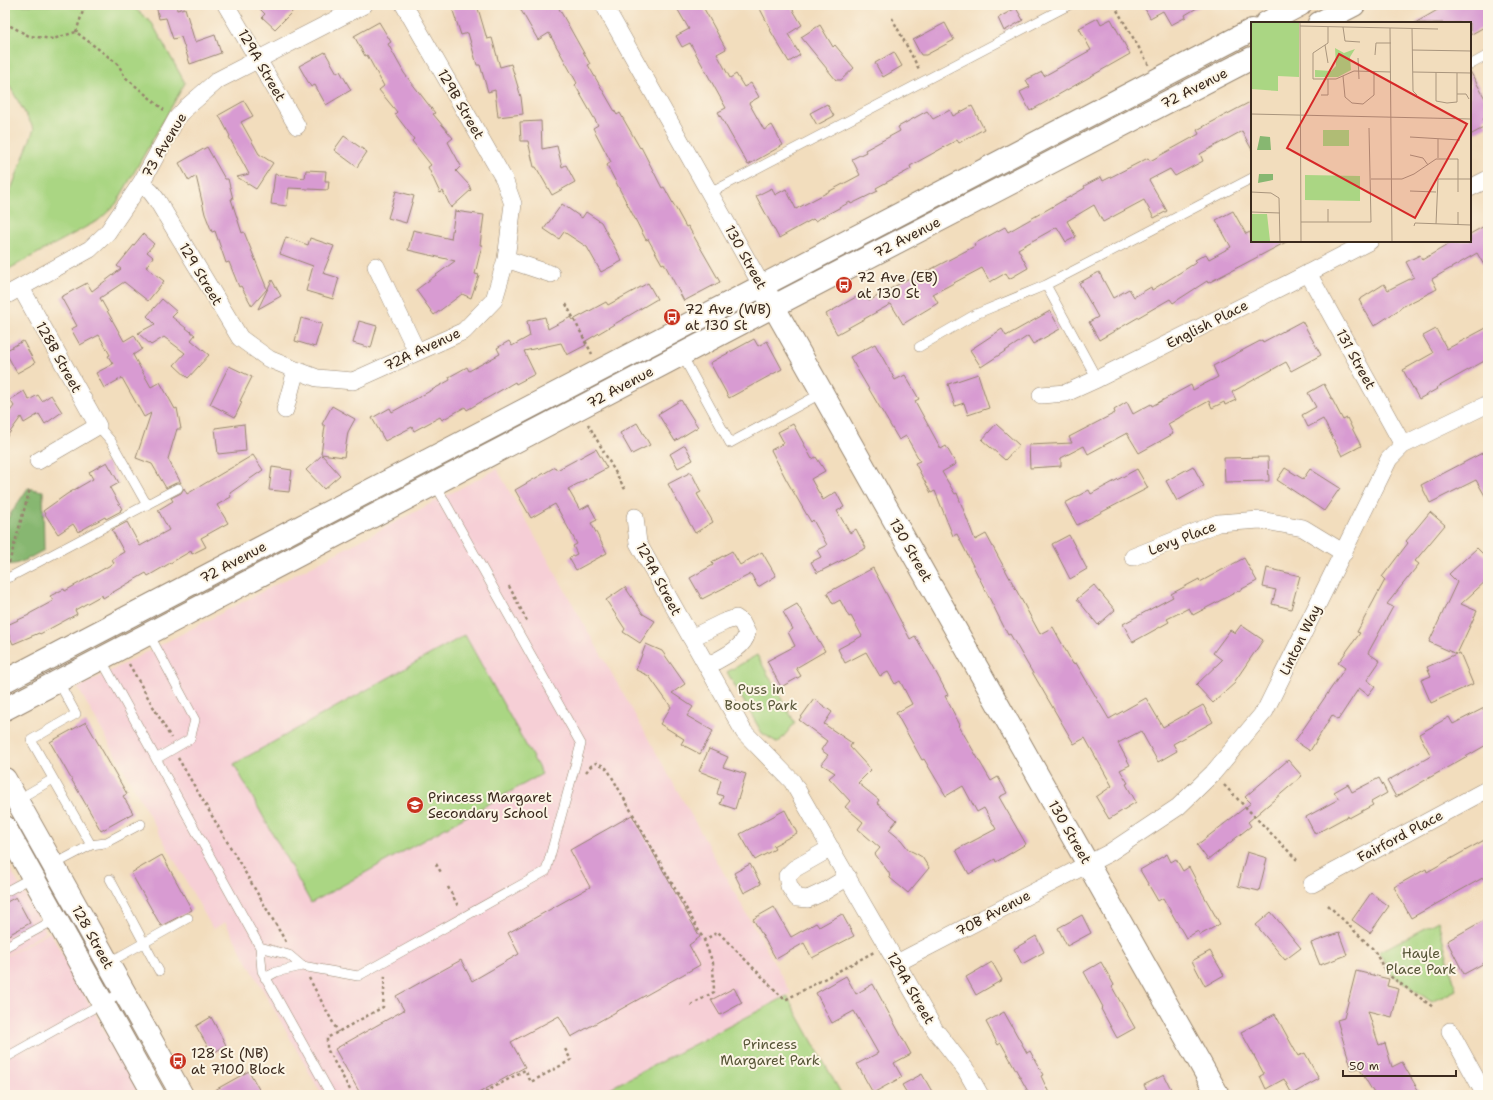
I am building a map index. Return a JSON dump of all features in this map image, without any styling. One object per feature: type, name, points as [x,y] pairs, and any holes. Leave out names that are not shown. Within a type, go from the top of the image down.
[{"type":"main road","points":[[1268,22],[1300,5]]},
{"type":"main road","points":[[1321,22],[1354,5]]},
{"type":"main road","name":"72 Avenue","points":[[5,681],[1251,31]]},
{"type":"main road","name":"72 Avenue","points":[[5,709],[681,354],[1251,59]]},
{"type":"main road","name":"130 Street","points":[[762,286],[1218,1095]]},
{"type":"main road","points":[[435,484],[439,471],[454,457],[462,442]]},
{"type":"main road","name":"128 Street","points":[[5,779],[182,1095]]},
{"type":"main road","name":"128 Street","points":[[5,827],[154,1095]]},
{"type":"street","name":"129A Street","points":[[226,5],[297,126]]},
{"type":"street","name":"73 Avenue","points":[[5,296],[90,249],[99,242],[107,233],[140,183],[171,128],[187,107],[218,80],[364,5]]},
{"type":"street","name":"129B Street","points":[[404,5],[504,179],[513,204]]},
{"type":"street","name":"130 Street","points":[[604,5],[762,286]]},
{"type":"street","points":[[1471,188],[1488,179]]},
{"type":"street","name":"129 Street","points":[[140,183],[151,192],[157,200],[240,338],[269,359]]},
{"type":"street","name":"72A Avenue","points":[[269,359],[317,378],[353,381],[464,331],[494,300],[506,259],[513,204]]},
{"type":"street","name":"English Place","points":[[1041,395],[1066,393],[1097,379],[1308,274],[1368,242]]},
{"type":"street","points":[[506,259],[551,274]]},
{"type":"street","points":[[376,266],[417,352]]},
{"type":"street","name":"131 Street","points":[[1308,274],[1403,445]]},
{"type":"street","name":"128B Street","points":[[21,288],[98,426]]},
{"type":"street","points":[[285,410],[296,370]]},
{"type":"street","name":"Linton Way","points":[[1088,864],[1108,853],[1178,807],[1213,773],[1265,711],[1389,459],[1403,445],[1488,404]]},
{"type":"street","points":[[38,461],[98,426]]},
{"type":"street","name":"129A Street","points":[[635,517],[638,543],[744,732],[792,781],[935,1030],[966,1070],[980,1095]]},
{"type":"street","name":"Levy Place","points":[[1133,556],[1218,523],[1260,520],[1303,528],[1344,553]]},
{"type":"street","points":[[691,638],[724,622],[736,618],[742,623],[747,633],[746,639],[722,658],[707,666]]},
{"type":"street","name":"Fairford Place","points":[[1312,884],[1488,789]]},
{"type":"street","points":[[831,848],[794,870],[787,876],[789,886],[797,898],[808,899],[848,877]]},
{"type":"street","name":"70B Avenue","points":[[897,963],[1088,864]]},
{"type":"street","points":[[1450,1031],[1485,1095]]},
{"type":"lane","points":[[710,193],[1069,5]]},
{"type":"lane","points":[[1471,64],[1488,55]]},
{"type":"lane","points":[[919,347],[976,314],[1046,285],[1251,179]]},
{"type":"lane","points":[[1046,285],[1097,379]]},
{"type":"lane","points":[[681,354],[730,443],[822,393]]},
{"type":"lane","points":[[98,426],[111,441],[147,505]]},
{"type":"lane","points":[[265,978],[276,972],[302,966],[358,976],[546,871],[581,744],[435,484]]},
{"type":"lane","points":[[5,578],[10,577],[178,488]]},
{"type":"lane","points":[[149,634],[195,720],[190,739],[156,759]]},
{"type":"lane","points":[[101,658],[260,947],[262,971],[265,978],[330,1095]]},
{"type":"lane","points":[[58,681],[76,714],[31,740],[91,845]]},
{"type":"lane","points":[[17,800],[53,779]]},
{"type":"lane","points":[[53,865],[91,845],[106,844],[141,824]]},
{"type":"lane","points":[[5,892],[33,877]]},
{"type":"lane","points":[[110,879],[159,971]]},
{"type":"lane","points":[[108,963],[188,918]]},
{"type":"lane","points":[[5,947],[56,919]]},
{"type":"lane","points":[[260,947],[289,955],[302,966]]},
{"type":"lane","points":[[5,1058],[124,991]]},
{"type":"path","points":[[76,32],[85,5]]},
{"type":"path","points":[[1114,5],[1151,69]]},
{"type":"path","points":[[892,18],[925,80]]},
{"type":"path","points":[[5,23],[29,36],[53,39],[76,32]]},
{"type":"path","points":[[76,32],[118,64],[125,77],[166,111],[170,112]]},
{"type":"path","points":[[566,304],[595,358]]},
{"type":"path","points":[[585,420],[626,491]]},
{"type":"path","points":[[9,563],[30,489]]},
{"type":"path","points":[[126,659],[171,739]]},
{"type":"path","points":[[177,757],[287,942],[292,944]]},
{"type":"path","points":[[1219,780],[1296,860]]},
{"type":"path","points":[[436,864],[442,874]]},
{"type":"path","points":[[448,886],[458,906]]},
{"type":"path","points":[[1328,905],[1374,950],[1387,974],[1433,1007]]},
{"type":"path","points":[[687,908],[704,940],[713,963],[714,992],[691,1005]]},
{"type":"path","points":[[704,940],[718,932],[785,1000],[876,951]]},
{"type":"path","points":[[353,1095],[327,1049],[327,1038],[383,1007],[385,974]]},
{"type":"path","points":[[308,978],[338,1032]]},
{"type":"path","points":[[480,1095],[525,1070],[531,1082],[571,1060],[564,1047]]},
{"type":"shaded area","name":"Princess Margaret Secondary School","points":[[497,469],[791,993],[597,1095],[322,1095],[225,922],[213,929],[78,688]]},
{"type":"shaded area","points":[[5,860],[46,932],[5,956]]},
{"type":"shaded area","points":[[50,932],[140,1095],[5,1095],[5,957]]},
{"type":"green space","points":[[5,5],[131,5],[152,23],[185,83],[116,204],[99,220],[5,271],[5,197],[9,195],[34,129],[5,78]]},
{"type":"green space","points":[[28,488],[43,491],[44,550],[15,564],[5,564],[5,522]]},
{"type":"green space","points":[[465,635],[542,774],[311,903],[234,764]]},
{"type":"green space","name":"Puss in Boots Park","points":[[757,655],[795,723],[778,743],[762,733],[727,672]]},
{"type":"green space","name":"Hayle Place Park","points":[[1438,921],[1456,990],[1432,1002],[1391,974],[1379,952]]},
{"type":"green space","name":"Princess Margaret Park","points":[[787,996],[842,1095],[597,1095]]},
{"type":"building","points":[[156,5],[176,5],[177,10],[185,8],[195,42],[215,35],[221,53],[190,64],[181,37],[173,39],[166,18],[159,19]]},
{"type":"building","points":[[256,5],[287,5],[293,11],[275,29],[262,17],[265,14]]},
{"type":"building","points":[[451,5],[477,5],[487,39],[492,38],[500,67],[511,64],[521,97],[523,114],[498,117],[495,90],[488,92],[480,65],[477,65],[468,33],[461,35]]},
{"type":"building","points":[[518,5],[557,5],[590,64],[588,65],[617,115],[620,113],[640,148],[641,147],[662,188],[664,187],[686,227],[688,226],[720,282],[684,301],[664,263],[662,264],[648,239],[646,240],[607,165],[611,162],[593,128],[598,125],[575,85],[577,83],[549,33],[538,40]]},
{"type":"building","points":[[675,5],[702,5],[726,49],[717,54],[730,78],[736,74],[744,87],[751,83],[759,97],[749,103],[764,130],[772,125],[783,145],[748,165],[718,112],[726,108],[690,43],[682,47],[676,36],[689,29]]},
{"type":"building","points":[[758,5],[790,5],[802,25],[788,34],[800,55],[789,62],[770,30]]},
{"type":"building","points":[[1143,5],[1202,5],[1185,15],[1186,17],[1171,25],[1163,11],[1150,18]]},
{"type":"building","points":[[1446,5],[1488,5],[1488,25],[1471,34],[1471,22],[1417,22]]},
{"type":"building","points":[[1016,8],[1023,20],[1004,31],[998,18]]},
{"type":"building","points":[[1098,18],[1101,24],[1111,19],[1130,54],[1030,111],[1020,92],[1030,87],[1026,80],[1042,72],[1044,76],[1091,50],[1079,28]]},
{"type":"building","points":[[379,22],[391,42],[388,44],[404,73],[435,113],[433,114],[453,138],[448,142],[461,166],[456,171],[469,185],[471,190],[451,208],[443,191],[440,193],[428,167],[431,165],[412,141],[414,139],[395,114],[397,112],[379,90],[384,86],[367,55],[365,56],[354,36]]},
{"type":"building","points":[[945,23],[954,40],[926,55],[921,55],[913,40]]},
{"type":"building","points":[[820,25],[833,47],[835,45],[854,68],[841,80],[836,80],[801,37]]},
{"type":"building","points":[[325,52],[337,73],[340,71],[351,90],[326,105],[315,85],[311,87],[299,66]]},
{"type":"building","points":[[894,52],[902,66],[883,77],[875,63]]},
{"type":"building","points":[[1471,73],[1488,104],[1488,116],[1483,119],[1487,126],[1471,134]]},
{"type":"building","points":[[244,101],[253,116],[241,122],[259,154],[273,163],[256,189],[237,177],[249,174],[219,115]]},
{"type":"building","points":[[1251,102],[1251,148],[1242,131],[1200,154],[1203,161],[1175,176],[1170,169],[1149,180],[1167,211],[1154,218],[1144,200],[1103,222],[1094,205],[1067,221],[1076,237],[1066,242],[1057,227],[1018,249],[1028,268],[1009,279],[1006,273],[990,282],[982,268],[933,294],[938,303],[903,324],[891,304],[837,334],[826,314],[865,292],[869,301],[920,272],[922,274],[975,246],[974,244],[1005,227],[1008,232],[1085,188],[1084,186],[1101,177],[1103,181],[1148,158],[1150,161],[1199,134],[1197,130]]},
{"type":"building","points":[[827,104],[834,116],[817,125],[810,113]]},
{"type":"building","points":[[972,106],[984,129],[959,143],[957,140],[910,166],[911,169],[876,188],[878,191],[851,204],[850,202],[815,221],[813,219],[779,238],[756,196],[772,188],[775,195],[786,189],[796,209],[860,175],[852,159],[866,152],[865,150],[900,131],[898,127],[927,111],[933,119],[950,110],[953,116]]},
{"type":"building","points":[[541,121],[542,149],[557,146],[562,167],[566,165],[575,182],[552,195],[536,167],[534,167],[528,141],[521,141],[520,122]]},
{"type":"building","points":[[344,136],[367,152],[357,167],[334,150]]},
{"type":"building","points":[[207,147],[225,179],[228,179],[233,199],[231,199],[242,233],[244,232],[267,289],[252,306],[241,286],[239,287],[229,262],[226,263],[215,231],[212,232],[205,214],[196,176],[189,181],[179,163]]},
{"type":"building","points":[[306,170],[326,171],[325,181],[329,181],[328,190],[289,188],[287,206],[271,204],[275,174],[305,178]]},
{"type":"building","points":[[396,191],[414,196],[406,223],[388,218]]},
{"type":"building","points":[[562,204],[582,218],[586,212],[601,222],[622,261],[601,272],[587,247],[564,232],[559,239],[544,229]]},
{"type":"building","points":[[455,211],[484,215],[480,245],[482,245],[475,274],[479,275],[471,298],[462,294],[434,315],[416,290],[455,261],[408,250],[413,230],[451,239]]},
{"type":"building","points":[[1233,211],[1246,234],[1250,232],[1251,242],[1286,242],[1208,283],[1207,281],[1173,303],[1170,299],[1099,340],[1089,322],[1098,317],[1079,283],[1099,272],[1113,298],[1129,289],[1134,297],[1151,287],[1152,290],[1197,262],[1195,260],[1206,254],[1209,259],[1231,247],[1216,220]]},
{"type":"building","points":[[1488,224],[1488,272],[1477,253],[1432,279],[1437,289],[1400,308],[1374,326],[1359,300],[1384,284],[1388,290],[1414,277],[1406,262],[1420,255],[1422,260],[1452,242],[1471,242],[1471,233]]},
{"type":"building","points":[[143,234],[154,244],[147,252],[153,257],[146,267],[164,281],[148,301],[124,282],[100,298],[124,341],[134,335],[142,349],[133,355],[151,387],[160,382],[175,409],[177,408],[181,429],[177,429],[168,459],[181,483],[176,483],[166,488],[152,464],[136,458],[151,413],[144,417],[122,378],[104,388],[96,373],[113,364],[108,356],[110,355],[99,335],[80,345],[71,329],[77,326],[61,297],[87,283],[92,291],[121,269],[117,266]]},
{"type":"building","points":[[286,237],[308,245],[310,238],[334,246],[323,273],[339,278],[333,299],[306,291],[313,266],[280,254]]},
{"type":"building","points":[[272,280],[281,296],[258,309]]},
{"type":"building","points":[[648,283],[657,299],[584,342],[586,345],[567,355],[561,343],[524,351],[535,374],[516,384],[515,382],[467,410],[465,407],[442,420],[440,417],[414,431],[412,427],[385,441],[372,418],[390,408],[392,412],[450,380],[449,377],[467,367],[469,371],[500,354],[497,348],[509,341],[512,346],[530,336],[527,321],[545,317],[548,329],[571,317],[573,320],[606,302],[608,305]]},
{"type":"building","points":[[162,299],[177,312],[172,317],[195,335],[191,340],[209,355],[188,378],[174,365],[185,353],[164,337],[151,345],[138,333],[155,324],[147,316]]},
{"type":"building","points":[[1050,311],[1060,329],[1033,344],[1028,336],[981,367],[970,350],[1002,329],[1006,336]]},
{"type":"building","points":[[301,318],[322,324],[315,347],[295,341]]},
{"type":"building","points":[[359,321],[377,326],[371,348],[353,343]]},
{"type":"building","points":[[1302,321],[1321,355],[1291,371],[1286,362],[1232,392],[1236,400],[1225,405],[1224,402],[1212,408],[1209,401],[1168,424],[1173,434],[1139,453],[1127,433],[1088,454],[1084,446],[1061,458],[1061,466],[1030,468],[1029,445],[1072,443],[1069,437],[1115,413],[1114,410],[1127,402],[1133,414],[1151,404],[1152,406],[1191,385],[1193,390],[1218,377],[1213,366]]},
{"type":"building","points":[[1488,327],[1488,359],[1419,399],[1403,370],[1433,353],[1423,336],[1436,329],[1447,349]]},
{"type":"building","points":[[754,339],[758,346],[767,341],[782,369],[729,398],[710,363]]},
{"type":"building","points":[[23,341],[35,363],[17,373],[5,351]]},
{"type":"building","points":[[875,344],[895,380],[905,375],[919,399],[915,401],[941,449],[946,446],[956,464],[942,472],[955,494],[957,493],[975,540],[986,534],[1040,634],[1053,627],[1073,664],[1076,663],[1109,719],[1146,698],[1163,727],[1203,705],[1213,722],[1173,744],[1177,751],[1158,762],[1141,731],[1118,743],[1130,765],[1120,770],[1128,783],[1126,784],[1136,802],[1109,819],[1096,797],[1112,786],[1085,738],[1074,744],[1010,634],[1008,635],[957,534],[953,536],[935,491],[931,493],[915,463],[920,461],[906,436],[899,440],[850,357]]},
{"type":"building","points":[[229,366],[252,377],[240,401],[242,402],[235,417],[210,404]]},
{"type":"building","points":[[978,374],[989,408],[968,415],[964,403],[955,406],[948,384]]},
{"type":"building","points":[[1324,384],[1343,420],[1347,418],[1361,446],[1342,456],[1323,419],[1308,427],[1302,415],[1316,407],[1308,393]]},
{"type":"building","points":[[24,391],[29,400],[38,395],[42,401],[51,395],[62,412],[45,424],[39,414],[24,423],[21,417],[5,439],[5,418],[14,406],[10,400]]},
{"type":"building","points":[[681,400],[698,427],[675,441],[658,414]]},
{"type":"building","points":[[332,406],[355,419],[348,432],[344,457],[321,454],[325,426],[322,424]]},
{"type":"building","points":[[637,423],[650,445],[632,454],[620,433]]},
{"type":"building","points":[[244,424],[246,451],[218,454],[215,428]]},
{"type":"building","points":[[793,424],[812,459],[816,457],[825,471],[811,479],[823,500],[836,492],[844,507],[837,511],[850,533],[856,529],[866,548],[817,573],[811,562],[821,557],[817,550],[827,545],[813,520],[811,522],[771,450],[784,443],[778,432]]},
{"type":"building","points":[[996,424],[1019,445],[1005,460],[982,440]]},
{"type":"building","points":[[685,445],[693,460],[678,468],[670,454]]},
{"type":"building","points":[[596,449],[607,468],[568,489],[580,510],[589,505],[597,520],[591,523],[607,553],[576,570],[569,558],[577,554],[573,546],[577,544],[555,504],[531,518],[515,490],[555,467],[557,470]]},
{"type":"building","points":[[1488,450],[1488,501],[1476,480],[1430,503],[1421,485]]},
{"type":"building","points":[[253,455],[263,470],[230,493],[231,497],[217,505],[228,523],[201,538],[206,547],[192,554],[191,551],[148,576],[146,573],[103,598],[102,595],[75,610],[77,614],[40,634],[39,633],[13,644],[5,626],[29,615],[53,601],[50,596],[64,589],[65,591],[114,563],[112,559],[124,552],[112,530],[127,522],[140,546],[169,530],[158,510],[173,501],[171,498],[181,493],[184,488],[187,494]]},
{"type":"building","points":[[322,455],[340,475],[324,489],[306,470]]},
{"type":"building","points":[[1268,457],[1269,481],[1225,482],[1224,458]]},
{"type":"building","points":[[107,462],[119,483],[110,488],[122,509],[120,510],[121,511],[106,519],[105,517],[78,532],[73,524],[58,534],[43,511],[67,494],[93,479],[89,472]]},
{"type":"building","points":[[1193,466],[1204,486],[1177,501],[1166,481]]},
{"type":"building","points":[[272,467],[292,470],[289,492],[269,490]]},
{"type":"building","points":[[1285,468],[1303,479],[1310,469],[1340,488],[1324,511],[1277,480]]},
{"type":"building","points":[[1137,469],[1148,488],[1077,525],[1065,503],[1089,490],[1091,494]]},
{"type":"building","points":[[691,472],[701,492],[697,494],[713,522],[695,533],[668,484]]},
{"type":"building","points":[[1430,512],[1445,525],[1415,561],[1419,564],[1387,604],[1393,607],[1368,653],[1380,661],[1367,680],[1375,686],[1368,695],[1359,688],[1338,720],[1332,715],[1310,751],[1295,741],[1345,668],[1338,663],[1360,633],[1357,632],[1385,580],[1382,577],[1408,543],[1406,541]]},
{"type":"building","points":[[1069,535],[1087,569],[1070,579],[1052,544]]},
{"type":"building","points":[[1477,548],[1488,559],[1488,579],[1461,604],[1477,611],[1457,654],[1460,653],[1473,684],[1431,703],[1421,680],[1431,676],[1427,667],[1456,654],[1429,642],[1457,582],[1449,574]]},
{"type":"building","points":[[732,551],[740,565],[762,552],[776,576],[758,587],[751,574],[702,599],[690,578],[713,565],[712,562]]},
{"type":"building","points":[[1244,558],[1257,581],[1193,615],[1189,608],[1167,619],[1169,622],[1133,642],[1123,624],[1173,597],[1171,594],[1199,579],[1200,582]]},
{"type":"building","points":[[873,568],[910,639],[915,636],[931,663],[948,695],[945,696],[960,725],[959,726],[991,781],[998,777],[1007,793],[999,797],[1026,844],[996,862],[995,859],[969,874],[956,850],[996,829],[984,808],[977,812],[963,786],[946,796],[924,759],[922,760],[896,713],[912,704],[900,681],[895,684],[888,672],[880,676],[866,652],[845,663],[838,649],[862,636],[840,600],[833,604],[827,593]]},
{"type":"building","points":[[1267,568],[1300,576],[1291,609],[1272,604],[1276,590],[1263,587]]},
{"type":"building","points":[[1094,585],[1115,610],[1098,625],[1077,599]]},
{"type":"building","points":[[625,587],[643,614],[655,621],[640,643],[623,632],[625,629],[606,600]]},
{"type":"building","points":[[797,604],[825,651],[796,668],[801,676],[781,687],[767,661],[795,646],[788,632],[793,629],[783,612]]},
{"type":"building","points":[[1241,625],[1263,640],[1235,681],[1236,682],[1213,703],[1196,685],[1222,660],[1213,653],[1230,630],[1235,633]]},
{"type":"building","points":[[646,644],[662,651],[685,684],[672,693],[693,707],[687,716],[713,731],[700,754],[681,744],[684,739],[660,724],[671,707],[649,676],[636,670]]},
{"type":"building","points":[[814,699],[832,712],[824,724],[852,743],[850,747],[871,770],[858,783],[879,800],[877,803],[897,820],[889,830],[901,840],[909,850],[922,857],[929,868],[908,893],[890,878],[889,873],[875,854],[880,848],[858,829],[863,822],[845,807],[850,801],[829,778],[835,773],[821,764],[828,755],[821,750],[827,741],[799,720]]},
{"type":"building","points":[[1488,706],[1488,744],[1396,797],[1387,781],[1431,756],[1419,734],[1449,717],[1453,724]]},
{"type":"building","points":[[86,722],[127,794],[123,796],[133,813],[101,831],[50,742]]},
{"type":"building","points":[[709,749],[728,757],[723,767],[746,774],[735,809],[720,804],[723,796],[717,794],[721,780],[699,771]]},
{"type":"building","points":[[1288,760],[1302,776],[1248,822],[1251,826],[1208,860],[1197,845],[1251,803],[1245,797]]},
{"type":"building","points":[[1379,778],[1387,793],[1371,802],[1373,805],[1349,818],[1348,816],[1315,834],[1306,817],[1339,799],[1334,792],[1348,784],[1352,792]]},
{"type":"building","points":[[785,810],[797,833],[773,846],[775,849],[755,860],[740,834]]},
{"type":"building","points":[[632,815],[700,937],[689,945],[700,965],[571,1037],[559,1016],[511,1042],[525,1067],[475,1095],[361,1095],[335,1049],[404,1010],[396,996],[461,960],[472,981],[519,954],[508,933],[590,887],[570,850]]},
{"type":"building","points":[[1488,838],[1488,875],[1411,918],[1394,887],[1426,869],[1427,872]]},
{"type":"building","points":[[1247,852],[1267,858],[1259,891],[1238,886]]},
{"type":"building","points":[[1167,854],[1171,862],[1176,859],[1183,871],[1189,867],[1220,924],[1200,935],[1198,931],[1186,938],[1163,898],[1158,901],[1140,870]]},
{"type":"building","points":[[162,855],[192,910],[161,926],[131,873]]},
{"type":"building","points":[[750,864],[761,884],[744,893],[734,873]]},
{"type":"building","points":[[1371,893],[1389,906],[1370,933],[1352,920]]},
{"type":"building","points":[[16,897],[30,923],[5,937],[5,903]]},
{"type":"building","points":[[774,907],[791,937],[816,923],[819,927],[842,914],[854,936],[812,958],[804,943],[776,959],[753,919]]},
{"type":"building","points":[[1271,912],[1301,948],[1285,960],[1256,925]]},
{"type":"building","points":[[1082,915],[1091,933],[1067,946],[1058,928]]},
{"type":"building","points":[[1488,918],[1488,961],[1464,974],[1447,941]]},
{"type":"building","points":[[1339,933],[1347,955],[1320,965],[1311,943]]},
{"type":"building","points":[[1036,936],[1044,952],[1022,964],[1014,949]]},
{"type":"building","points":[[1210,951],[1224,975],[1205,986],[1192,961]]},
{"type":"building","points":[[992,962],[1002,980],[976,995],[966,977]]},
{"type":"building","points":[[1101,962],[1114,985],[1112,987],[1135,1028],[1117,1038],[1101,1009],[1103,1007],[1084,972]]},
{"type":"building","points":[[1356,971],[1389,979],[1387,986],[1399,989],[1392,1017],[1368,1011],[1379,1045],[1385,1043],[1392,1067],[1402,1062],[1421,1095],[1375,1095],[1359,1068],[1352,1070],[1337,1020],[1344,1018]]},
{"type":"building","points":[[846,976],[856,994],[873,984],[911,1054],[894,1063],[902,1077],[873,1093],[857,1064],[878,1053],[854,1011],[832,1023],[816,993]]},
{"type":"building","points":[[734,988],[742,1003],[720,1015],[711,1000]]},
{"type":"building","points":[[1004,1012],[1027,1053],[1030,1051],[1043,1075],[1041,1076],[1050,1095],[1030,1095],[1001,1043],[998,1045],[986,1022]]},
{"type":"building","points":[[1275,1014],[1298,1056],[1305,1053],[1319,1079],[1292,1094],[1284,1079],[1266,1089],[1260,1076],[1264,1074],[1241,1032]]},
{"type":"building","points":[[211,1017],[226,1045],[212,1054],[196,1026]]},
{"type":"building","points":[[249,1071],[262,1095],[206,1095]]},
{"type":"building","points":[[922,1074],[934,1095],[908,1095],[902,1085]]},
{"type":"building","points":[[1164,1075],[1174,1095],[1149,1095],[1144,1085]]},
{"type":"place","name":"72 Ave (EB) at 130 St","points":[[844,285]]},
{"type":"place","name":"72 Ave (WB) at 130 St","points":[[672,317]]},
{"type":"place","name":"Princess Margaret Secondary School","points":[[415,805]]},
{"type":"place","name":"128 St (NB) at 7100 Block","points":[[178,1061]]}]
